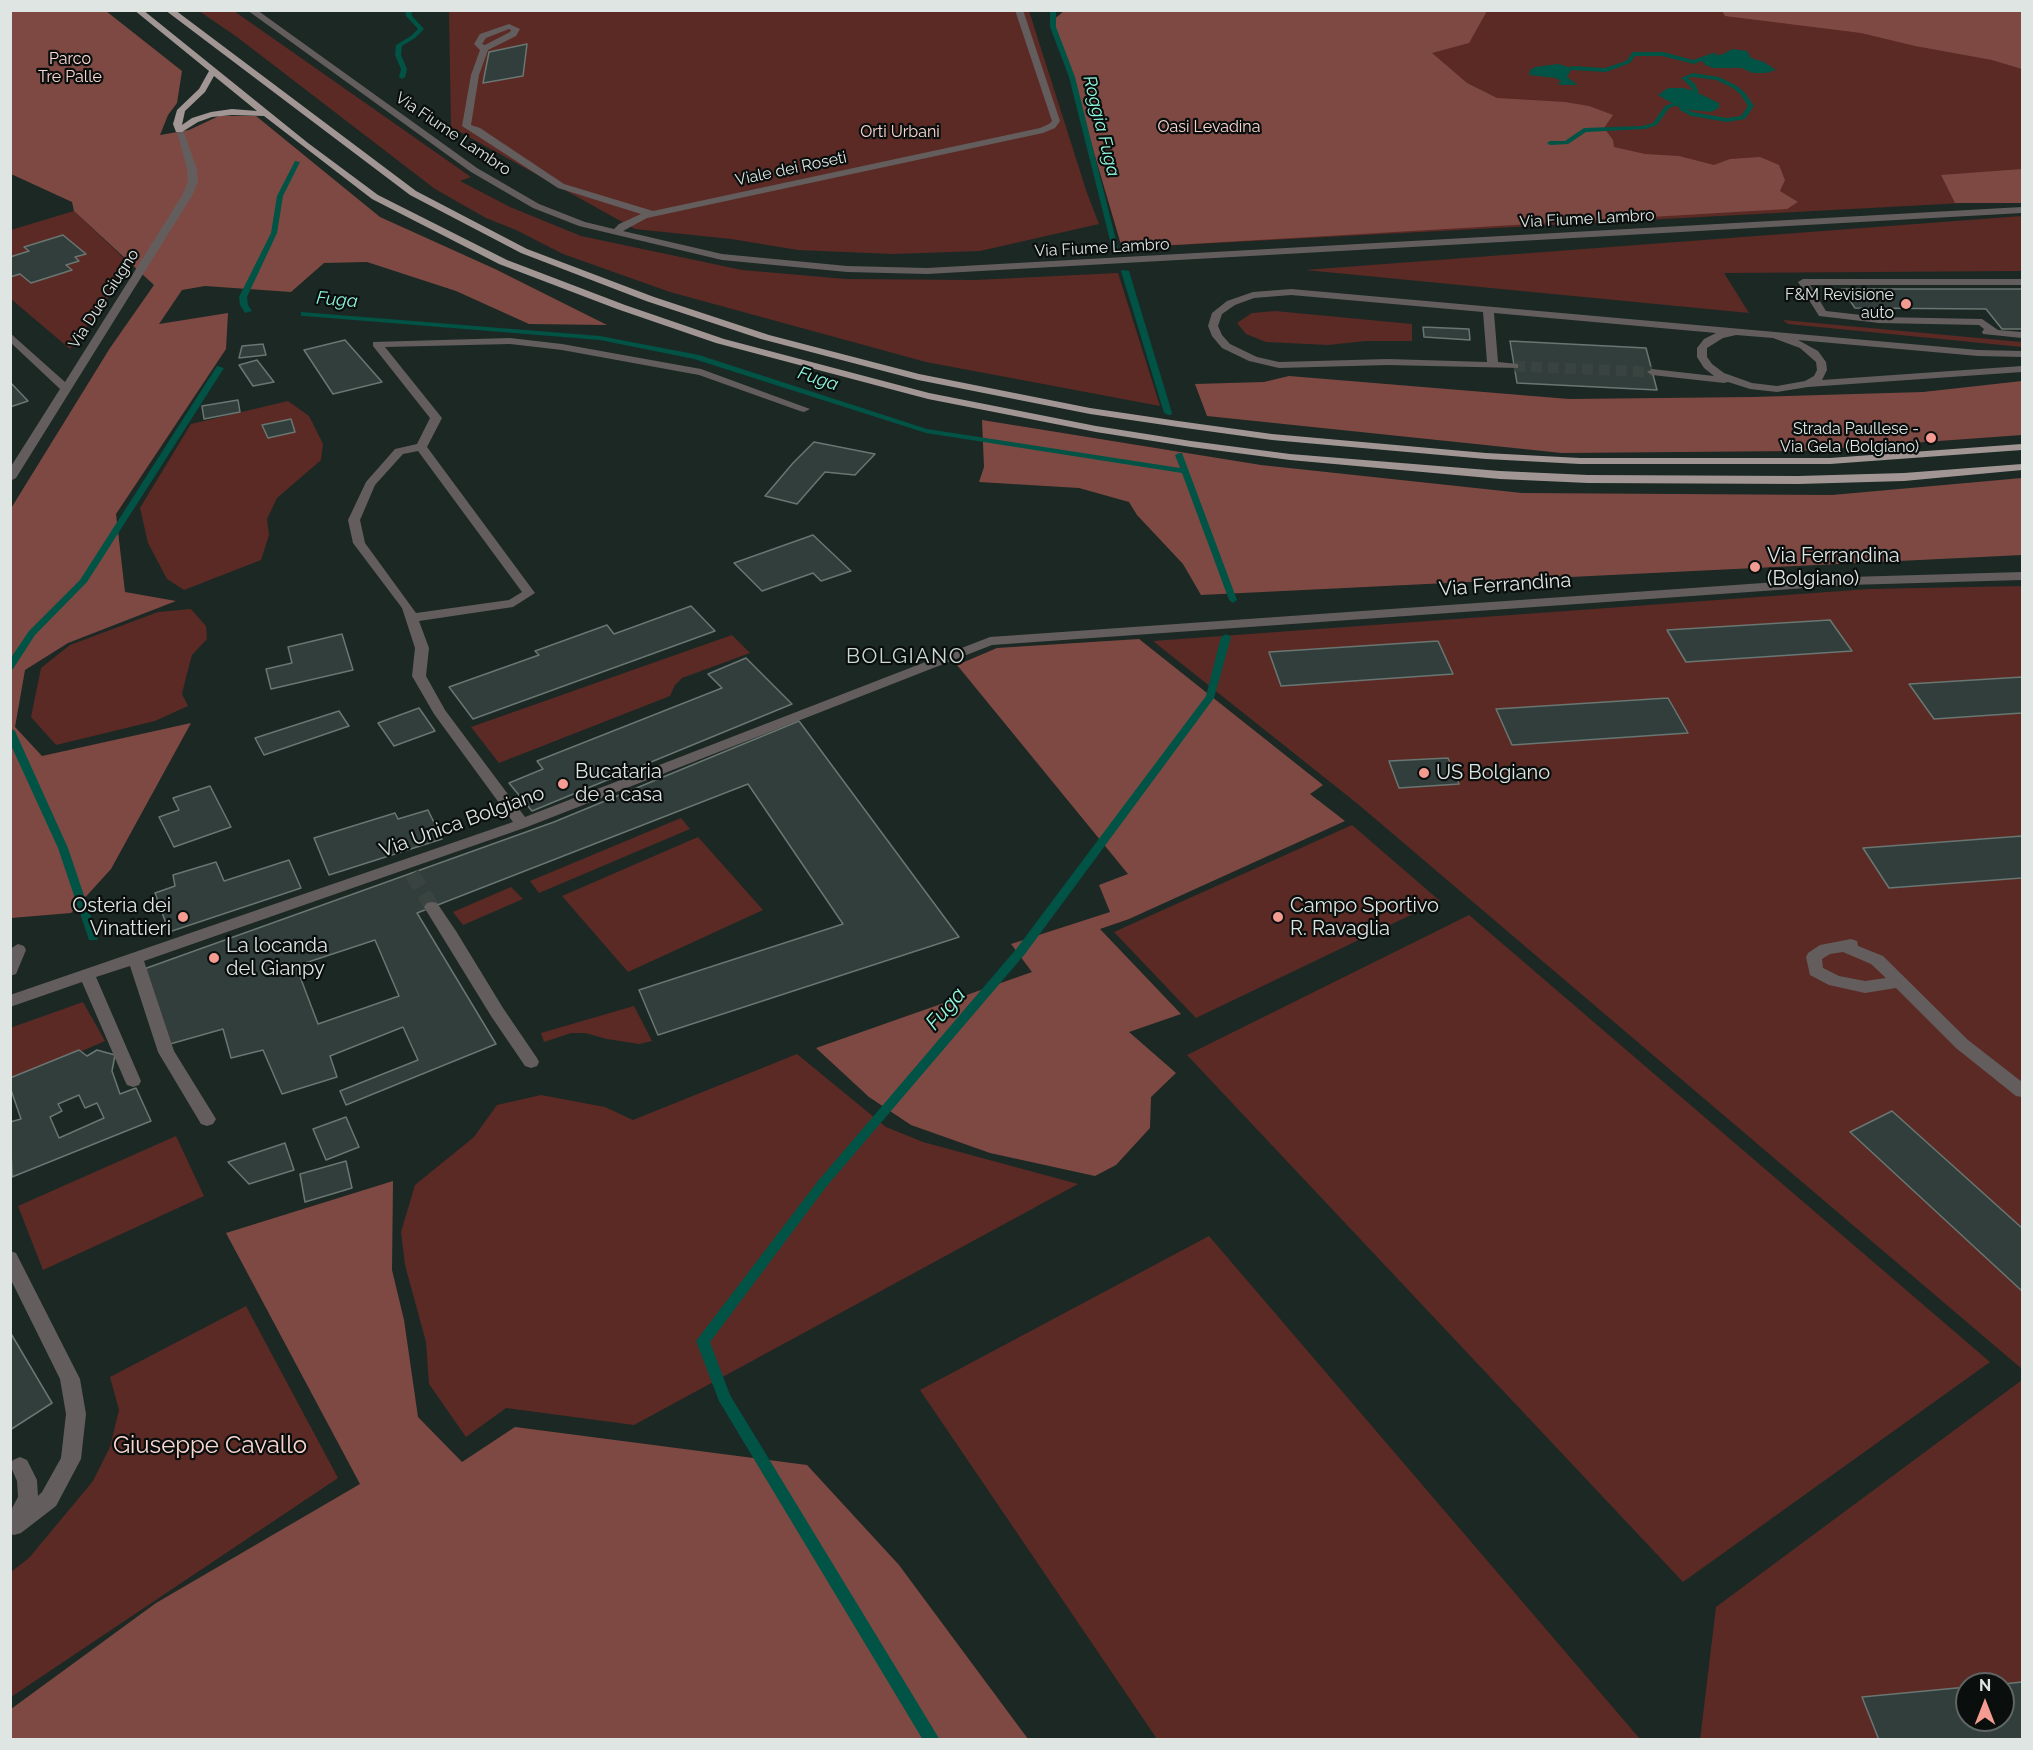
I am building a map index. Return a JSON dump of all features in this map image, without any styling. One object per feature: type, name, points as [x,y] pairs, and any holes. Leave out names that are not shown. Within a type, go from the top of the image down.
[{"type":"main road","points":[[138,10],[375,197],[503,262],[621,307],[720,341],[885,385],[1096,429],[1290,457],[1500,475],[1611,479],[1798,480],[1904,477],[2022,468]]},
{"type":"main road","points":[[169,10],[412,193],[524,251],[711,320],[765,337],[918,377],[1089,411],[1178,424],[1283,438],[1486,456],[1580,461],[1830,461],[2022,447]]},
{"type":"main road","points":[[213,71],[202,90],[181,111],[177,123],[179,130],[195,120],[211,115],[232,112],[270,114]]},
{"type":"street","name":"Via Fiume Lambro","points":[[251,10],[474,170],[536,206],[582,224],[722,257],[847,269],[927,271],[1879,216],[2022,210]]},
{"type":"street","name":"Viale dei Roseti","points":[[615,233],[621,226],[635,218],[1043,130],[1052,126],[1056,121],[1019,10]]},
{"type":"street","points":[[481,46],[466,126],[477,130],[561,186],[652,214]]},
{"type":"street","name":"Via Due Giugno","points":[[10,478],[188,194],[193,181],[192,168],[179,130]]},
{"type":"street","points":[[2022,282],[1803,282],[1822,314],[2022,335]]},
{"type":"street","points":[[1514,366],[1388,362],[1279,365],[1253,359],[1232,350],[1217,336],[1213,326],[1217,313],[1231,303],[1253,295],[1271,292],[1978,353],[2022,354]]},
{"type":"street","points":[[1488,309],[1493,365]]},
{"type":"street","points":[[1737,382],[1708,366],[1702,357],[1702,348],[1708,341],[1719,335],[1754,332],[1789,339],[1814,353],[1821,362],[1822,370],[1818,378],[1808,384]]},
{"type":"street","points":[[10,336],[66,389]]},
{"type":"street","points":[[421,447],[436,418],[377,344],[510,341],[562,347],[701,372],[804,409]]},
{"type":"street","points":[[1652,372],[1777,389],[1808,384],[2022,369]]},
{"type":"street","points":[[411,618],[513,603],[529,593],[421,447]]},
{"type":"street","points":[[421,447],[399,451],[370,484],[354,520],[359,543],[408,608],[422,648],[419,676],[440,711],[522,824]]},
{"type":"street","name":"Via Ferrandina","points":[[990,641],[1849,581],[2022,576]]},
{"type":"street","name":"Via Unica Bolgiano","points":[[10,1001],[409,869],[990,641]]},
{"type":"street","points":[[432,907],[452,935],[496,1012],[531,1062]]},
{"type":"street","points":[[1898,982],[1865,987],[1834,981],[1816,971],[1814,957],[1826,949],[1851,945],[1849,949],[1877,960],[1962,1044],[2022,1090]]},
{"type":"street","points":[[10,970],[18,950]]},
{"type":"street","points":[[135,958],[166,1052],[207,1119]]},
{"type":"street","points":[[87,974],[133,1081]]},
{"type":"street","points":[[10,1257],[70,1379],[76,1414],[71,1459],[49,1499],[12,1527]]},
{"type":"street","points":[[12,1527],[28,1498],[27,1480],[20,1466]]},
{"type":"green space","name":"Parco Tre Palle","points":[[11,11],[106,11],[182,71],[177,103],[168,115],[160,135],[189,130],[219,116],[256,116],[380,217],[495,269],[607,325],[529,324],[456,291],[367,262],[324,263],[291,292],[205,286],[182,290],[159,324],[228,313],[226,349],[116,514],[125,592],[176,601],[68,643],[25,670],[15,727],[42,756],[191,723],[111,869],[71,913],[11,918],[10,510],[110,348],[154,285],[74,211],[72,202],[11,174]]},
{"type":"green space","points":[[199,11],[234,11],[471,177],[460,181],[510,207],[581,236],[742,270],[846,279],[975,280],[1118,273],[1160,406],[926,362],[670,292],[563,254],[516,230],[486,218],[435,189],[237,37]]},
{"type":"green space","name":"Orti Urbani","points":[[449,11],[1029,11],[1099,224],[980,251],[893,254],[798,250],[731,239],[635,229],[451,127]]},
{"type":"green space","name":"Oasi Levadina","points":[[1064,11],[2022,11],[2022,203],[1982,202],[1122,248],[1069,67],[1051,22]]},
{"type":"green space","points":[[1064,11],[1487,11],[1469,43],[1432,53],[1467,83],[1497,98],[1565,102],[1589,106],[1613,115],[1604,128],[1613,140],[1614,147],[1645,154],[1679,156],[1714,165],[1730,159],[1760,157],[1779,165],[1785,180],[1780,191],[1798,202],[1787,209],[1122,248],[1069,67],[1051,22]]},
{"type":"green space","points":[[1722,11],[2022,11],[2022,69],[1992,60],[1915,46],[1861,33],[1725,16]]},
{"type":"green space","points":[[2022,169],[2022,203],[1955,203],[1941,175]]},
{"type":"green space","points":[[74,211],[132,266],[70,349],[11,299],[11,230]]},
{"type":"green space","points":[[2022,216],[2022,271],[1724,273],[1749,313],[1305,270]]},
{"type":"green space","points":[[1275,311],[1412,324],[1412,341],[1366,341],[1328,345],[1266,342],[1246,334],[1237,323],[1252,313]]},
{"type":"green space","points":[[1783,320],[2022,342],[2022,347],[1788,324]]},
{"type":"green space","points":[[1289,376],[1569,399],[1923,392],[2022,381],[2022,435],[1800,451],[1562,453],[1207,416],[1195,384],[1264,382]]},
{"type":"green space","points":[[288,401],[309,416],[323,444],[321,460],[277,498],[267,519],[269,535],[261,560],[184,590],[167,579],[148,543],[140,508],[191,424]]},
{"type":"green space","points":[[982,420],[1261,465],[1522,493],[1832,495],[2022,478],[2022,555],[1201,595],[1183,564],[1137,515],[1129,502],[1079,488],[979,482],[984,467]]},
{"type":"green space","points":[[2022,586],[2022,1369],[1359,805],[1153,641],[1869,589]]},
{"type":"green space","points":[[191,609],[206,626],[207,639],[192,655],[182,694],[188,706],[155,721],[56,745],[31,717],[41,668],[70,645],[158,612]]},
{"type":"green space","points":[[732,635],[750,653],[682,678],[675,685],[670,696],[499,763],[471,727]]},
{"type":"green space","points":[[1139,639],[1323,785],[1310,794],[1345,821],[1129,919],[1100,929],[1181,1014],[1129,1032],[1176,1073],[1151,1097],[1150,1128],[1116,1165],[1095,1176],[990,1153],[911,1125],[869,1097],[816,1048],[1032,972],[1011,944],[1110,912],[1099,885],[1128,874],[957,665],[997,648]]},
{"type":"green space","points":[[681,818],[690,829],[539,893],[530,881]]},
{"type":"green space","name":"Campo Sportivo R. Ravaglia","points":[[1352,825],[1440,901],[1196,1018],[1114,932]]},
{"type":"green space","points":[[698,837],[763,910],[628,972],[562,896]]},
{"type":"green space","points":[[511,887],[523,899],[463,925],[453,912]]},
{"type":"green space","points":[[1469,915],[1990,1362],[1683,1582],[1187,1055]]},
{"type":"green space","points":[[83,1002],[105,1041],[11,1082],[10,1028]]},
{"type":"green space","points":[[634,1006],[652,1041],[639,1044],[585,1033],[571,1033],[544,1042],[541,1033]]},
{"type":"green space","points":[[797,1054],[886,1127],[923,1142],[1078,1184],[634,1425],[506,1408],[466,1437],[429,1384],[426,1342],[405,1265],[401,1232],[415,1185],[474,1137],[497,1105],[541,1095],[605,1107],[633,1120]]},
{"type":"green space","points":[[176,1136],[204,1196],[43,1270],[18,1206]]},
{"type":"green space","points":[[393,1181],[392,1270],[404,1320],[418,1417],[462,1462],[515,1427],[807,1465],[899,1565],[1028,1739],[11,1739],[11,1709],[156,1603],[360,1484],[226,1233]]},
{"type":"green space","points":[[1209,1236],[1640,1739],[1157,1739],[920,1390]]},
{"type":"green space","name":"Giuseppe Cavallo","points":[[246,1306],[338,1478],[11,1697],[11,1572],[29,1558],[93,1481],[110,1447],[119,1410],[110,1377]]},
{"type":"green space","points":[[2022,1380],[2022,1739],[1700,1740],[1716,1607]]},
{"type":"shaded area","points":[[1732,49],[1747,51],[1751,58],[1764,62],[1776,70],[1753,73],[1741,68],[1713,68],[1702,61],[1702,58],[1723,54]]},
{"type":"shaded area","points":[[1558,64],[1572,68],[1567,77],[1578,85],[1557,84],[1561,81],[1556,78],[1529,75],[1530,70],[1535,67]]},
{"type":"shaded area","points":[[1668,88],[1684,88],[1696,92],[1719,103],[1719,108],[1711,112],[1682,109],[1658,95]]},
{"type":"building","points":[[527,44],[523,76],[483,83],[489,52]]},
{"type":"building","points":[[63,235],[86,254],[75,257],[79,261],[66,265],[72,270],[31,283],[20,274],[10,277],[10,257],[29,251],[24,247]]},
{"type":"building","points":[[1842,289],[2022,289],[2022,329],[2002,329],[1986,309],[1855,308]]},
{"type":"building","points":[[1423,327],[1469,329],[1470,340],[1424,337]]},
{"type":"building","points":[[345,340],[382,382],[333,394],[304,350]]},
{"type":"building","points":[[1510,341],[1646,348],[1657,390],[1517,383]]},
{"type":"building","points":[[263,344],[266,355],[239,358],[242,346]]},
{"type":"building","points":[[257,360],[274,382],[253,386],[239,365]]},
{"type":"building","points":[[10,382],[28,401],[10,407]]},
{"type":"building","points":[[238,400],[240,412],[204,419],[202,406]]},
{"type":"building","points":[[291,419],[295,432],[268,438],[262,425]]},
{"type":"building","points":[[814,442],[875,454],[855,475],[825,472],[797,504],[765,496],[793,463]]},
{"type":"building","points":[[813,535],[851,571],[821,581],[813,573],[762,591],[734,563]]},
{"type":"building","points":[[691,606],[715,631],[473,719],[449,687],[539,655],[535,651],[607,625],[614,634]]},
{"type":"building","points":[[1830,620],[1852,651],[1686,662],[1667,630]]},
{"type":"building","points":[[342,634],[353,670],[271,689],[266,669],[292,663],[288,647]]},
{"type":"building","points":[[1438,641],[1453,674],[1281,686],[1269,652]]},
{"type":"building","points":[[746,658],[792,704],[532,811],[509,783],[543,769],[537,761],[722,688],[708,674]]},
{"type":"building","points":[[2022,677],[2022,713],[1934,719],[1909,684]]},
{"type":"building","points":[[1668,698],[1688,733],[1512,745],[1496,709]]},
{"type":"building","points":[[419,708],[435,731],[394,746],[378,723]]},
{"type":"building","points":[[339,711],[349,726],[264,755],[255,738]]},
{"type":"building","points":[[799,721],[959,937],[658,1035],[639,990],[843,924],[748,784],[417,913],[496,1044],[346,1105],[340,1091],[418,1060],[403,1027],[330,1056],[337,1077],[282,1094],[263,1050],[231,1058],[223,1029],[170,1044],[144,969],[554,822]],"holes":[[[375,940],[399,996],[318,1024],[296,966]]]},
{"type":"building","name":"US Bolgiano","points":[[1448,758],[1459,784],[1399,788],[1389,761]]},
{"type":"building","points":[[210,786],[231,827],[174,847],[159,817],[179,810],[173,798]]},
{"type":"building","points":[[428,810],[442,839],[329,875],[314,838],[395,813],[398,819]]},
{"type":"building","points":[[2022,836],[2022,878],[1889,888],[1863,848]]},
{"type":"building","points":[[289,860],[301,888],[169,932],[155,893],[175,886],[173,875],[216,862],[224,881]]},
{"type":"building","points":[[79,1050],[87,1056],[97,1050],[115,1055],[112,1071],[120,1094],[136,1088],[151,1121],[12,1177],[10,1122],[21,1119],[10,1087],[10,1078]],"holes":[[[79,1095],[85,1108],[97,1103],[104,1118],[59,1138],[50,1117],[62,1111],[58,1104]]]},
{"type":"building","points":[[1892,1111],[2022,1228],[2022,1291],[1850,1132]]},
{"type":"building","points":[[346,1117],[359,1147],[326,1160],[313,1129]]},
{"type":"building","points":[[285,1143],[294,1170],[249,1184],[228,1162]]},
{"type":"building","points":[[346,1161],[352,1188],[305,1202],[300,1174]]},
{"type":"building","points":[[10,1332],[52,1403],[10,1430]]},
{"type":"building","points":[[2022,1682],[2022,1740],[1879,1740],[1862,1697],[1955,1688],[1955,1732],[2015,1732],[2015,1683]]},
{"type":"waterway","points":[[402,77],[404,69],[398,55],[399,45],[421,29],[409,16],[408,10]]},
{"type":"waterway","name":"Roggia Fuga","points":[[1053,10],[1053,27],[1072,77],[1116,252]]},
{"type":"waterway","points":[[1572,68],[1606,70],[1628,62],[1633,54],[1663,54],[1694,62],[1715,54]]},
{"type":"waterway","points":[[1682,109],[1691,114],[1727,120],[1743,118],[1751,106],[1735,87],[1717,78],[1693,75],[1684,78],[1693,85],[1696,92]]},
{"type":"waterway","points":[[1550,143],[1566,143],[1584,130],[1643,128],[1655,124],[1667,107],[1673,105]]},
{"type":"waterway","name":"Fuga","points":[[248,311],[243,297],[274,233],[280,196],[297,162]]},
{"type":"waterway","points":[[1125,271],[1168,413]]},
{"type":"waterway","name":"Fuga","points":[[304,314],[600,338],[696,357],[926,431],[1185,471]]},
{"type":"waterway","points":[[10,667],[32,633],[83,582],[220,368]]},
{"type":"waterway","points":[[1179,455],[1185,471]]},
{"type":"waterway","name":"Fuga","points":[[1185,471],[1233,600]]},
{"type":"waterway","name":"Fuga","points":[[932,1740],[724,1397],[703,1341],[822,1184],[1021,951],[1211,696],[1226,637]]},
{"type":"waterway","points":[[10,731],[63,848],[93,937]]},
{"type":"tunnel","points":[[1514,366],[1652,372]]},
{"type":"tunnel","points":[[412,874],[432,907]]},
{"type":"place","name":"F&M Revisione auto","points":[[1906,304]]},
{"type":"place","name":"Strada Paullese - Via Gela (Bolgiano)","points":[[1931,438]]},
{"type":"place","name":"Via Ferrandina (Bolgiano)","points":[[1755,567]]},
{"type":"place","name":"US Bolgiano","points":[[1424,773]]},
{"type":"place","name":"Bucataria de a casa","points":[[563,784]]},
{"type":"place","name":"Osteria dei Vinattieri","points":[[183,917]]},
{"type":"place","name":"Campo Sportivo R. Ravaglia","points":[[1278,917]]},
{"type":"place","name":"La locanda del Gianpy","points":[[214,958]]},
{"type":"district","name":"BOLGIANO","points":[[906,657]]}]
